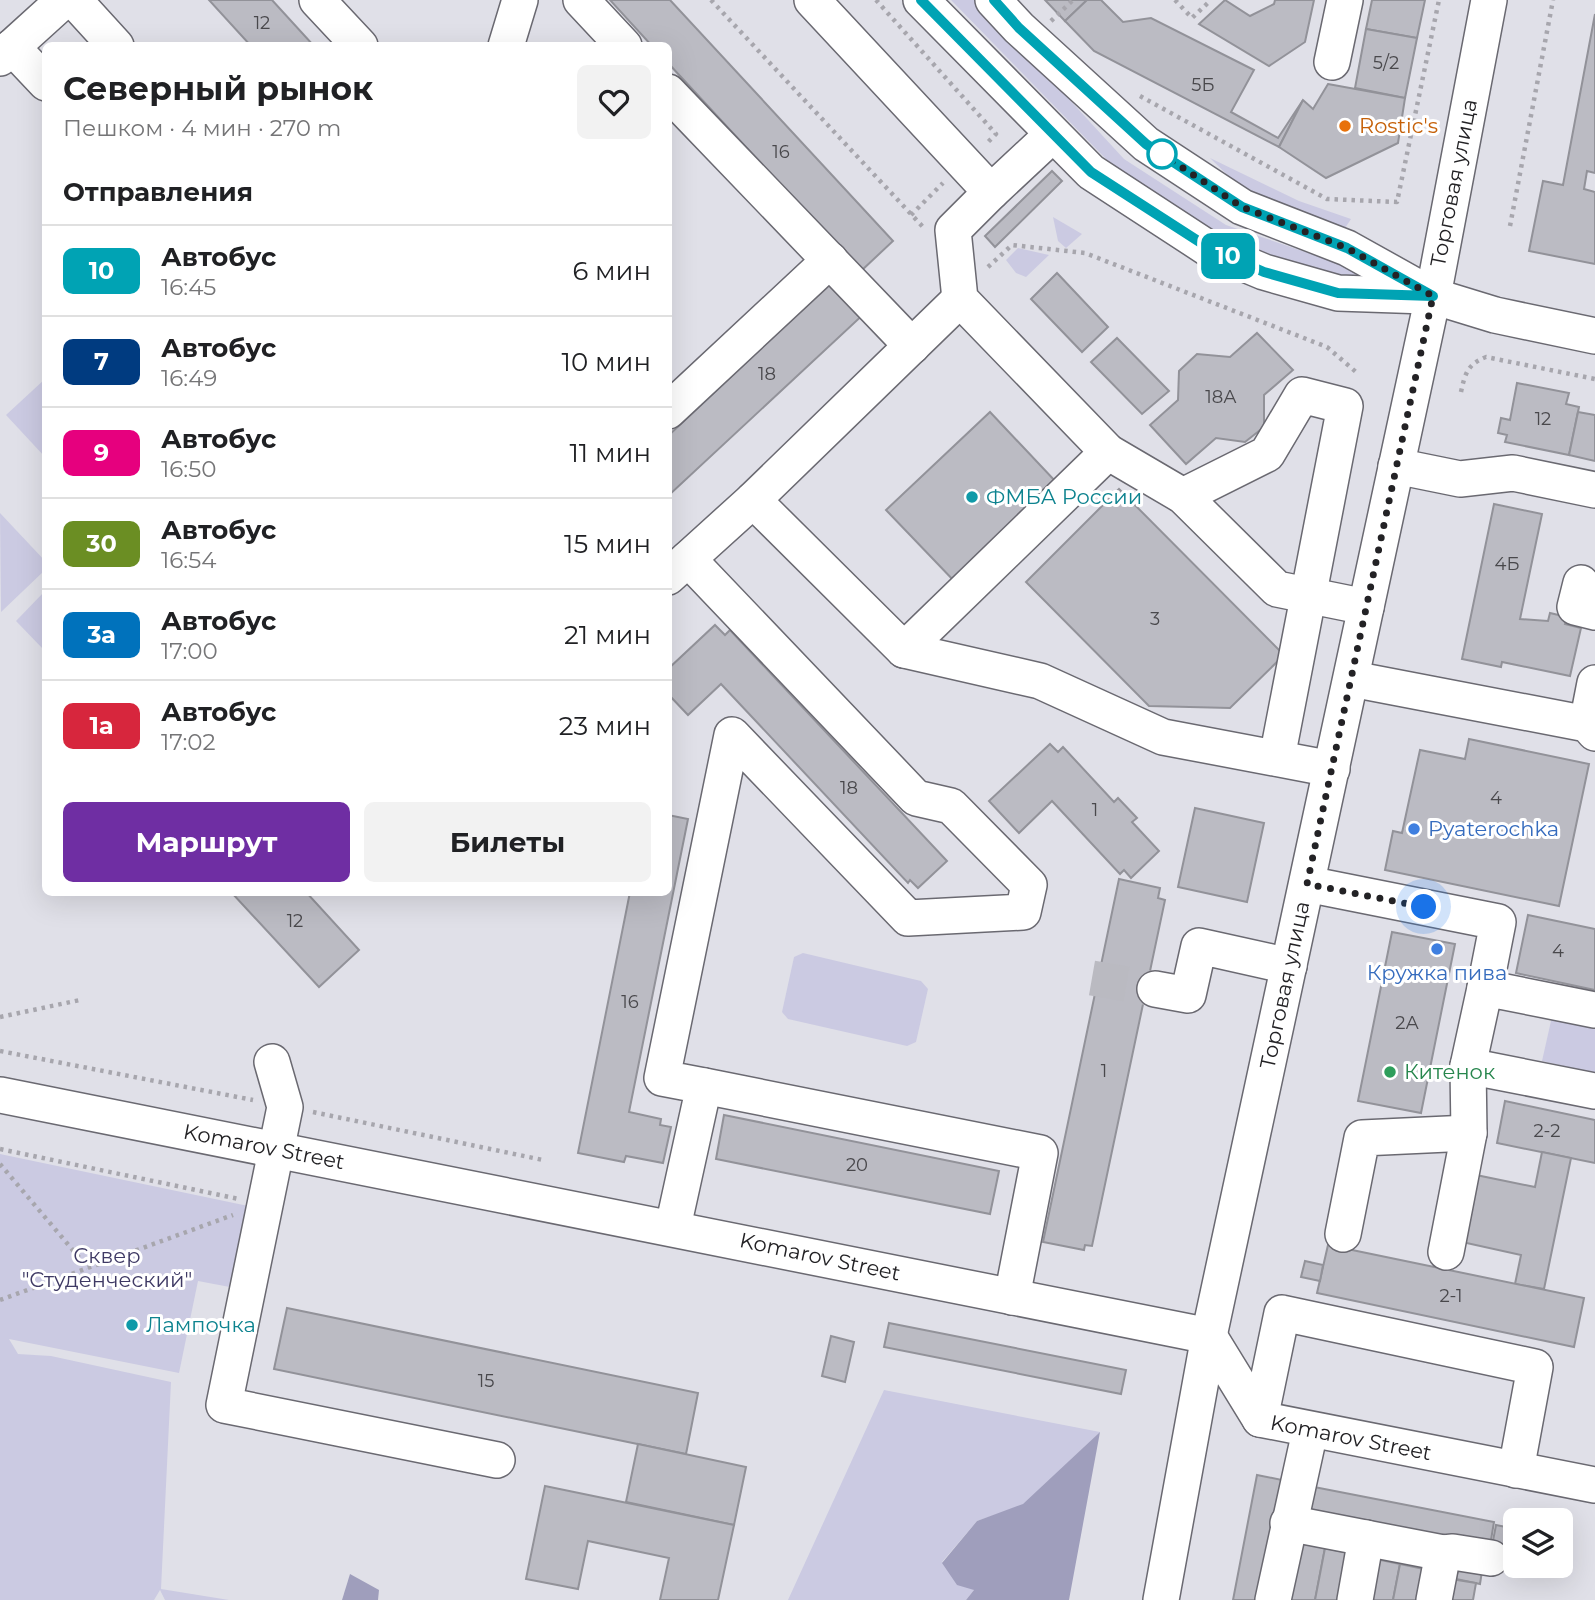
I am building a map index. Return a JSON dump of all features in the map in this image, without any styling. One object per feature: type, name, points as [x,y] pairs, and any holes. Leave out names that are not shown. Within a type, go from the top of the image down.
[{"type":"street","points":[[42,80],[6,53],[64,0]]},
{"type":"street","points":[[74,0],[112,42]]},
{"type":"street","points":[[317,0],[355,42]]},
{"type":"street","points":[[507,42],[520,0]]},
{"type":"street","points":[[581,0],[620,42]]},
{"type":"street","points":[[812,0],[991,192]]},
{"type":"street","points":[[921,0],[1091,172],[1209,248],[1264,272],[1338,293],[1433,296]]},
{"type":"street","points":[[993,0],[1019,28],[1146,144],[1242,207],[1347,248],[1433,296],[1495,315],[1595,336]]},
{"type":"street","points":[[1332,62],[1345,0]]},
{"type":"street","name":"Торговая улица","points":[[1161,1600],[1209,1336],[1433,296],[1489,0]]},
{"type":"street","points":[[672,96],[912,346]]},
{"type":"street","points":[[1052,135],[953,230],[960,299],[1108,452],[1183,496],[1277,589],[1366,607]]},
{"type":"street","points":[[672,407],[830,260]]},
{"type":"street","points":[[960,299],[753,500],[678,568],[916,798],[951,806],[1029,885],[1023,912],[908,918],[732,734],[662,1078],[1040,1153],[1012,1297]]},
{"type":"street","points":[[1183,496],[1267,454],[1302,395],[1345,406],[1277,758]]},
{"type":"street","points":[[904,650],[1108,452]]},
{"type":"street","points":[[1396,466],[1460,479],[1513,473],[1595,490]]},
{"type":"street","points":[[753,500],[904,650],[1040,681],[1163,737],[1332,769]]},
{"type":"street","points":[[1352,679],[1591,729],[1595,683]]},
{"type":"street","points":[[1307,884],[1498,922],[1468,1066],[1469,1133],[1446,1252]]},
{"type":"street","points":[[1155,989],[1188,995],[1199,946],[1289,966]]},
{"type":"street","points":[[1485,988],[1595,1010]]},
{"type":"street","points":[[272,1062],[285,1107],[224,1405],[497,1460]]},
{"type":"street","points":[[1468,1066],[1595,1091]]},
{"type":"street","points":[[673,1227],[704,1086]]},
{"type":"street","name":"Komarov Street","points":[[0,1095],[673,1227],[1209,1336],[1260,1419],[1310,1431],[1595,1485]]},
{"type":"street","points":[[1343,1234],[1362,1138],[1469,1133]]},
{"type":"street","points":[[1260,1419],[1282,1313],[1535,1367],[1516,1470]]},
{"type":"street","points":[[1273,1600],[1310,1431]]},
{"type":"street","points":[[1288,1523],[1443,1553],[1491,1558]]},
{"type":"street","points":[[1355,1600],[1366,1538]]},
{"type":"street","points":[[1434,1600],[1443,1553]]},
{"type":"path","points":[[711,0],[973,281],[1012,245],[1085,253],[1327,346],[1356,372]]},
{"type":"path","points":[[1049,23],[1073,0]]},
{"type":"path","points":[[1175,0],[1192,18],[1212,0]]},
{"type":"path","points":[[1138,95],[1327,198],[1397,202],[1438,0]]},
{"type":"path","points":[[1510,226],[1553,0]]},
{"type":"path","points":[[1042,15],[1058,32]]},
{"type":"path","points":[[1461,392],[1466,372],[1473,362],[1486,357],[1595,379]]},
{"type":"path","points":[[0,1017],[80,1000]]},
{"type":"path","points":[[0,1149],[264,1204]]},
{"type":"path","points":[[0,1164],[88,1268]]},
{"type":"path","points":[[0,1300],[264,1204]]},
{"type":"green space","points":[[951,0],[978,0],[1124,159],[1226,225],[1338,263],[1359,267],[1375,278],[1328,276],[1219,238],[1107,160]]},
{"type":"green space","points":[[1210,158],[1299,201],[1351,219],[1345,228],[1247,194]]},
{"type":"green space","points":[[1053,217],[1082,234],[1066,248],[1058,241]]},
{"type":"green space","points":[[1018,248],[1049,255],[1026,277],[1016,273],[1006,260]]},
{"type":"green space","points":[[42,382],[42,454],[6,415]]},
{"type":"green space","points":[[0,513],[42,558],[42,573],[1,612]]},
{"type":"green space","points":[[42,594],[42,648],[16,621]]},
{"type":"green space","points":[[803,953],[921,981],[928,989],[916,1042],[907,1046],[788,1019],[782,1012],[794,957]]},
{"type":"green space","points":[[1553,1012],[1595,1021],[1595,1073],[1542,1061]]},
{"type":"green space","name":"Сквер \"Студенческий\"","points":[[0,1154],[253,1207],[235,1288],[198,1281],[179,1373],[9,1339],[18,1354],[51,1356],[171,1382],[161,1589],[229,1600],[165,1600],[160,1590],[154,1600],[0,1600]]},
{"type":"green space","points":[[884,1390],[1100,1432],[1023,1505],[977,1521],[942,1562],[974,1590],[966,1600],[788,1600]]},
{"type":"shaded area","points":[[1100,1432],[1069,1600],[966,1600],[974,1590],[957,1585],[942,1563],[977,1521],[1023,1504]]},
{"type":"shaded area","points":[[350,1574],[379,1590],[378,1600],[342,1600]]},
{"type":"building","points":[[209,0],[272,0],[310,42],[247,42]]},
{"type":"building","points":[[610,0],[670,0],[893,241],[861,271],[672,67],[672,42],[648,42]]},
{"type":"building","points":[[1045,0],[1087,0],[1065,21]]},
{"type":"building","points":[[1087,0],[1101,0],[1123,22],[1151,18],[1254,70],[1231,112],[1278,138],[1303,100],[1279,147],[1094,51],[1065,21]]},
{"type":"building","points":[[1225,0],[1250,16],[1274,4],[1275,0],[1314,0],[1305,42],[1269,66],[1199,24]]},
{"type":"building","points":[[1372,0],[1425,0],[1417,38],[1366,29]]},
{"type":"building","points":[[1595,14],[1595,173],[1587,171],[1584,189],[1595,192],[1595,264],[1529,251],[1543,181],[1563,185]]},
{"type":"building","points":[[1366,29],[1417,38],[1405,98],[1355,88]]},
{"type":"building","name":"Rostic's","points":[[1328,84],[1405,98],[1398,143],[1326,178],[1279,147],[1303,100],[1313,109]]},
{"type":"building","points":[[1052,171],[1062,181],[995,247],[985,236]]},
{"type":"building","points":[[853,262],[867,311],[672,492],[672,432]]},
{"type":"building","points":[[1057,273],[1108,327],[1082,352],[1031,299]]},
{"type":"building","points":[[1257,333],[1293,370],[1264,395],[1264,427],[1245,442],[1216,438],[1186,464],[1150,425],[1178,400],[1179,371],[1197,354],[1230,357]]},
{"type":"building","points":[[1117,338],[1169,391],[1142,414],[1091,362]]},
{"type":"building","points":[[1517,383],[1569,393],[1566,404],[1579,407],[1569,455],[1505,442],[1507,435],[1498,433],[1501,418],[1510,420]]},
{"type":"building","name":"ФМБА России","points":[[990,412],[1057,483],[957,584],[886,510]]},
{"type":"building","points":[[1578,412],[1595,415],[1595,461],[1569,455]]},
{"type":"building","points":[[1119,489],[1284,655],[1230,708],[1149,706],[1026,582]]},
{"type":"building","points":[[1494,504],[1542,514],[1520,619],[1548,621],[1550,613],[1567,617],[1565,624],[1581,628],[1570,676],[1502,662],[1501,667],[1462,659]]},
{"type":"building","points":[[715,625],[725,635],[730,630],[947,861],[918,888],[910,880],[908,883],[721,684],[688,715],[672,698],[672,665]]},
{"type":"building","points":[[1469,739],[1589,764],[1559,906],[1385,870],[1393,831],[1402,833],[1420,750],[1465,759]]},
{"type":"building","points":[[1050,744],[1058,752],[1063,747],[1114,802],[1118,798],[1137,818],[1132,822],[1159,851],[1131,878],[1124,870],[1120,874],[1052,801],[1019,833],[989,801]]},
{"type":"building","points":[[1195,808],[1264,823],[1247,902],[1178,887]]},
{"type":"building","points":[[672,816],[688,819],[629,1112],[661,1119],[660,1125],[671,1127],[663,1163],[626,1156],[624,1162],[578,1153],[629,896],[672,896]]},
{"type":"building","points":[[1119,879],[1160,888],[1158,898],[1165,900],[1092,1246],[1085,1245],[1084,1250],[1043,1242]]},
{"type":"building","points":[[235,896],[310,896],[359,950],[319,987]]},
{"type":"building","points":[[1528,915],[1595,929],[1595,990],[1516,973]]},
{"type":"building","points":[[1392,932],[1455,944],[1421,1113],[1358,1101]]},
{"type":"building","points":[[1505,1101],[1595,1120],[1595,1163],[1497,1143]]},
{"type":"building","points":[[724,1115],[999,1171],[990,1214],[716,1159]]},
{"type":"building","points":[[1542,1152],[1571,1158],[1544,1289],[1515,1284],[1521,1255],[1462,1242],[1476,1175],[1535,1187]]},
{"type":"building","points":[[1328,1245],[1584,1298],[1574,1347],[1317,1293]]},
{"type":"building","points":[[1305,1261],[1323,1265],[1320,1281],[1301,1277]]},
{"type":"building","points":[[287,1308],[698,1393],[686,1454],[274,1369]]},
{"type":"building","points":[[889,1323],[1126,1370],[1121,1394],[884,1347]]},
{"type":"building","points":[[831,1336],[854,1342],[845,1382],[822,1376]]},
{"type":"building","points":[[638,1444],[746,1467],[734,1525],[626,1502]]},
{"type":"building","points":[[1257,1475],[1282,1480],[1259,1600],[1233,1600]]},
{"type":"building","points":[[545,1486],[734,1525],[718,1600],[660,1600],[669,1558],[588,1541],[578,1589],[526,1579]]},
{"type":"building","points":[[1309,1486],[1494,1522],[1490,1546],[1304,1510]]},
{"type":"building","points":[[1496,1525],[1503,1526],[1503,1553],[1491,1551]]},
{"type":"building","points":[[1300,1543],[1325,1548],[1315,1600],[1289,1600]]},
{"type":"building","points":[[1325,1548],[1349,1553],[1340,1600],[1315,1600]]},
{"type":"building","points":[[1376,1559],[1400,1564],[1393,1600],[1368,1600]]},
{"type":"building","points":[[1400,1564],[1424,1569],[1418,1600],[1393,1600]]},
{"type":"building","points":[[1459,1566],[1482,1571],[1480,1584],[1456,1579]]},
{"type":"building","points":[[1451,1579],[1476,1583],[1473,1600],[1447,1600]]},
{"type":"tunnel","points":[[1092,978],[1155,989]]},
{"type":"bus line","name":"10","points":[[921,0],[1091,172],[1209,248],[1264,272],[1338,293],[1433,296],[1347,248],[1242,207],[1146,144],[1019,28],[994,0]]},
{"type":"place","name":"Rostic's","points":[[1345,126]]},
{"type":"place","name":"ФМБА России","points":[[972,497]]},
{"type":"place","name":"Pyaterochka","points":[[1414,829]]},
{"type":"place","name":"Кружка пива","points":[[1437,949]]},
{"type":"place","name":"Китенок","points":[[1390,1072]]},
{"type":"place","name":"Лампочка","points":[[132,1325]]},
{"type":"route","points":[[1162,154],[1242,207],[1347,248],[1433,296],[1307,884],[1424,907]]}]
